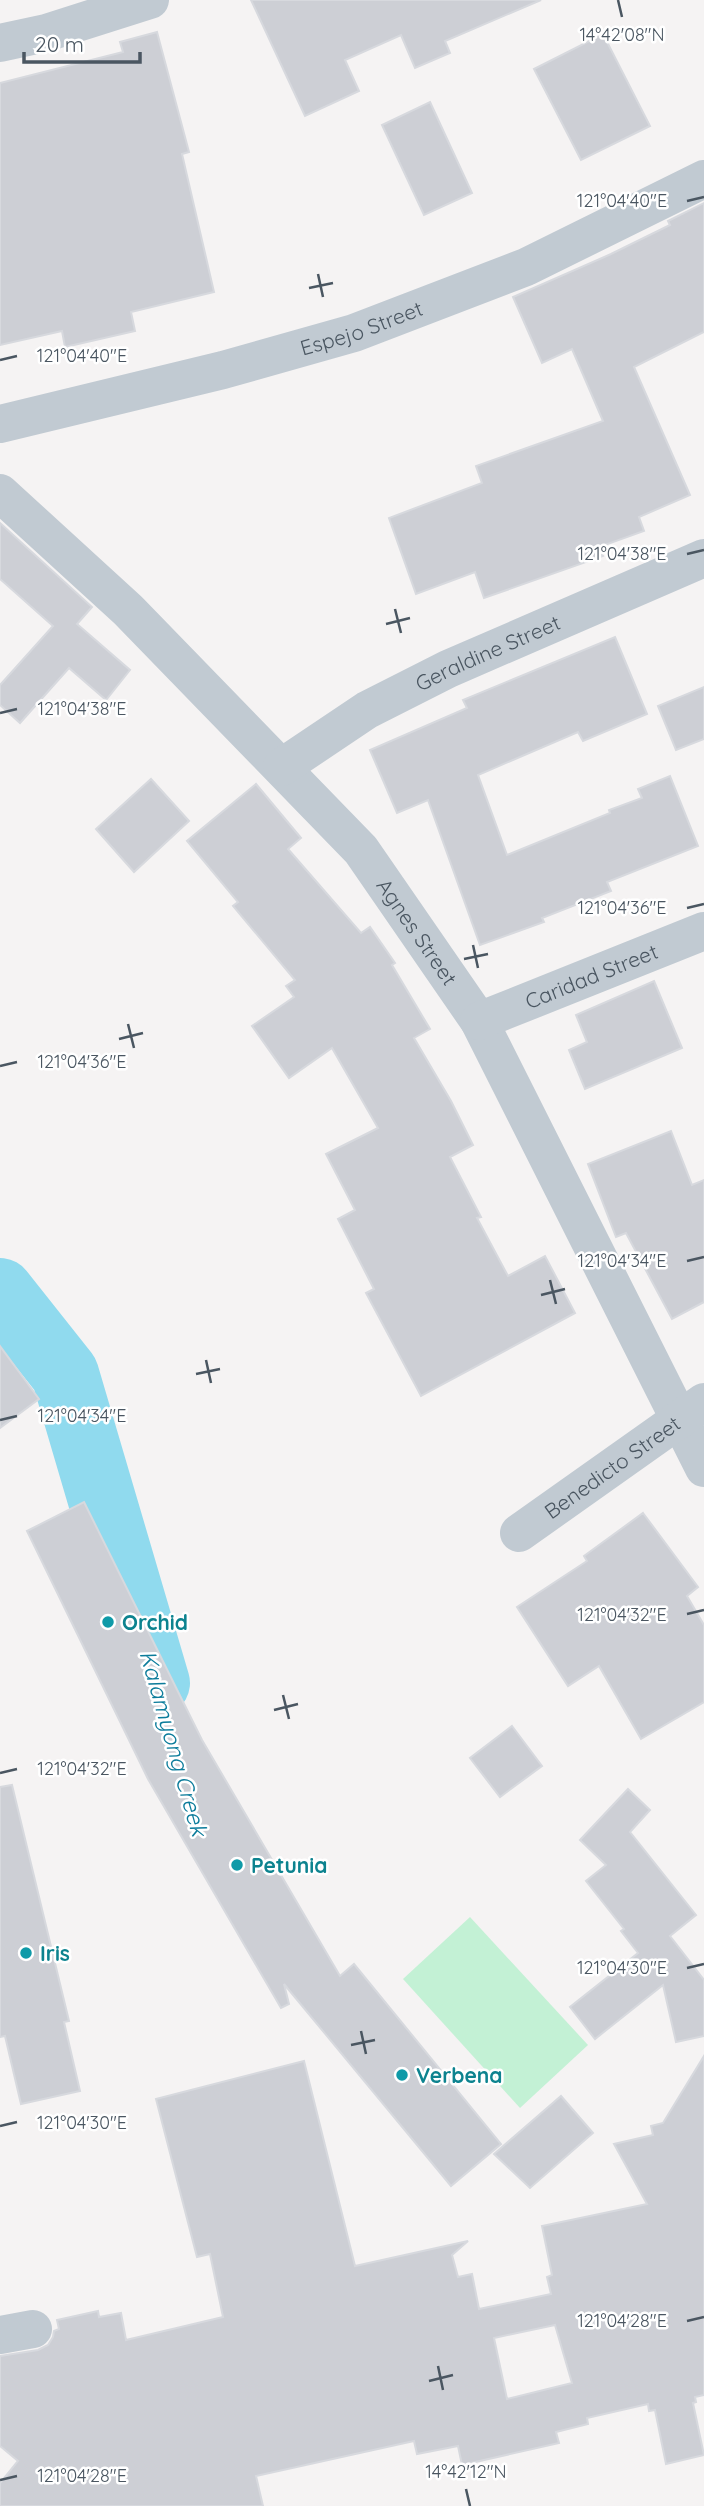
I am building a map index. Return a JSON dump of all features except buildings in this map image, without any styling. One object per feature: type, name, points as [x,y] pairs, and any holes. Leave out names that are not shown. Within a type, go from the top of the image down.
[{"type":"street","points":[[0,43],[46,33],[150,0]]},
{"type":"street","name":"Espejo Street","points":[[0,424],[223,370],[354,333],[526,267],[704,179]]},
{"type":"street","name":"Agnes Street","points":[[0,493],[128,610],[361,850],[479,1021],[692,1411],[704,1468]]},
{"type":"street","name":"Geraldine Street","points":[[282,767],[368,710],[448,669],[704,558]]},
{"type":"street","name":"Caridad Street","points":[[479,1021],[704,931]]},
{"type":"street","name":"Benedicto Street","points":[[519,1533],[692,1411]]},
{"type":"green space","points":[[470,1917],[588,2045],[520,2108],[403,1979]]},
{"type":"waterway","name":"Kalamyong Creek","points":[[0,1292],[65,1374],[156,1683]]},
{"type":"place","name":"Orchid","points":[[108,1622]]},
{"type":"place","name":"Petunia","points":[[237,1865]]},
{"type":"place","name":"Iris","points":[[26,1953]]},
{"type":"place","name":"Verbena","points":[[402,2075]]}]
